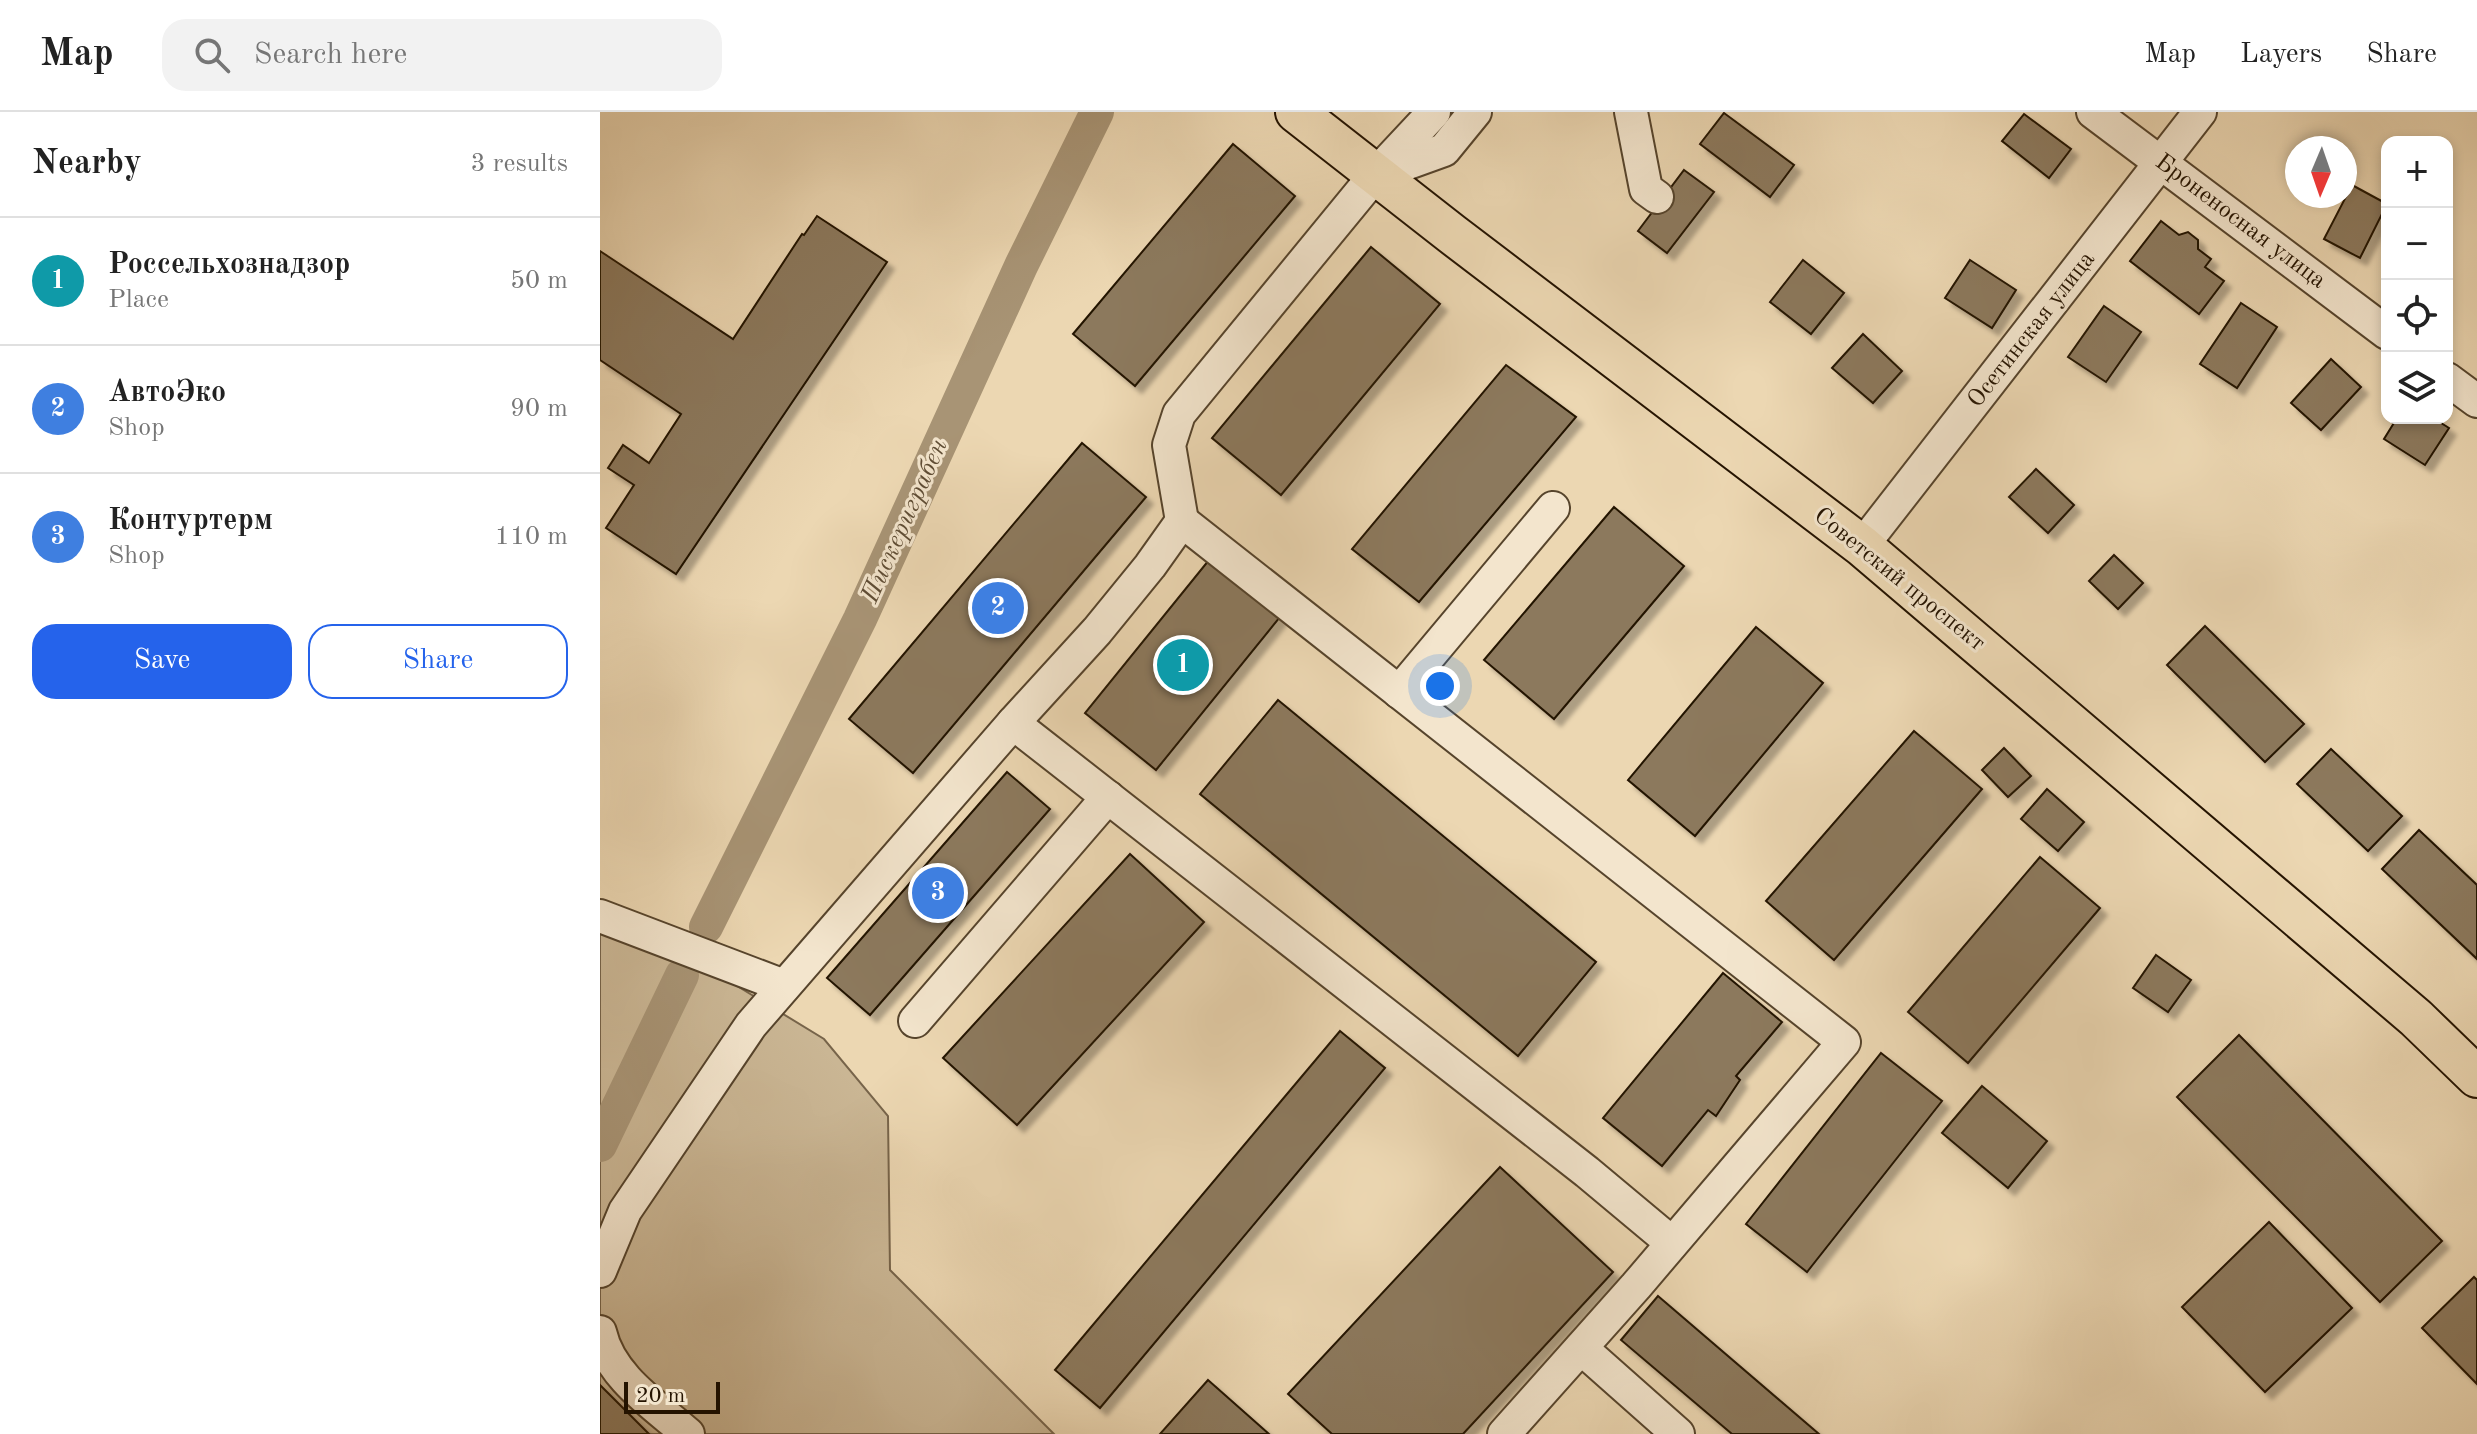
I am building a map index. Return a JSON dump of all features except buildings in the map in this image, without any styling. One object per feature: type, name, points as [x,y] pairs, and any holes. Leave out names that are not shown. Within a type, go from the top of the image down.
[{"type":"main road","name":"Советский проспект","points":[[1296,112],[1862,546],[2416,1018],[2477,1077]]},
{"type":"street","points":[[1434,112],[1376,174],[1179,414],[1169,445],[1182,521],[1844,1042],[1504,1434]]},
{"type":"street","points":[[1376,174],[1444,150],[1475,112]]},
{"type":"street","points":[[1631,112],[1646,189],[1657,197]]},
{"type":"street","name":"Броненосная улица","points":[[2093,112],[2381,328]]},
{"type":"street","name":"Осетинская улица","points":[[1862,546],[2200,112]]},
{"type":"street","points":[[2453,383],[2477,401]]},
{"type":"street","points":[[1399,692],[1553,508]]},
{"type":"street","points":[[600,1271],[625,1211],[751,1025],[1013,723],[1097,631],[1182,521]]},
{"type":"street","points":[[1013,723],[1587,1172],[1672,1243]]},
{"type":"street","points":[[915,1021],[1108,797]]},
{"type":"street","points":[[600,916],[784,986]]},
{"type":"street","points":[[600,1332],[603,1348],[617,1371],[688,1434]]},
{"type":"street","points":[[1581,1348],[1678,1434]]},
{"type":"shaded area","points":[[600,902],[824,1039],[888,1116],[890,1270],[1054,1434],[600,1434]]},
{"type":"waterway","name":"Пискериграбен","points":[[706,927],[860,619],[1021,266],[1097,112]]},
{"type":"waterway","name":"Пискериграбен","points":[[600,1145],[682,975]]},
{"type":"place","name":"АвтоЭко","points":[[998,608]]},
{"type":"place","name":"Россельхознадзор","points":[[1183,665]]},
{"type":"place","name":"Контуртерм","points":[[938,893]]}]
